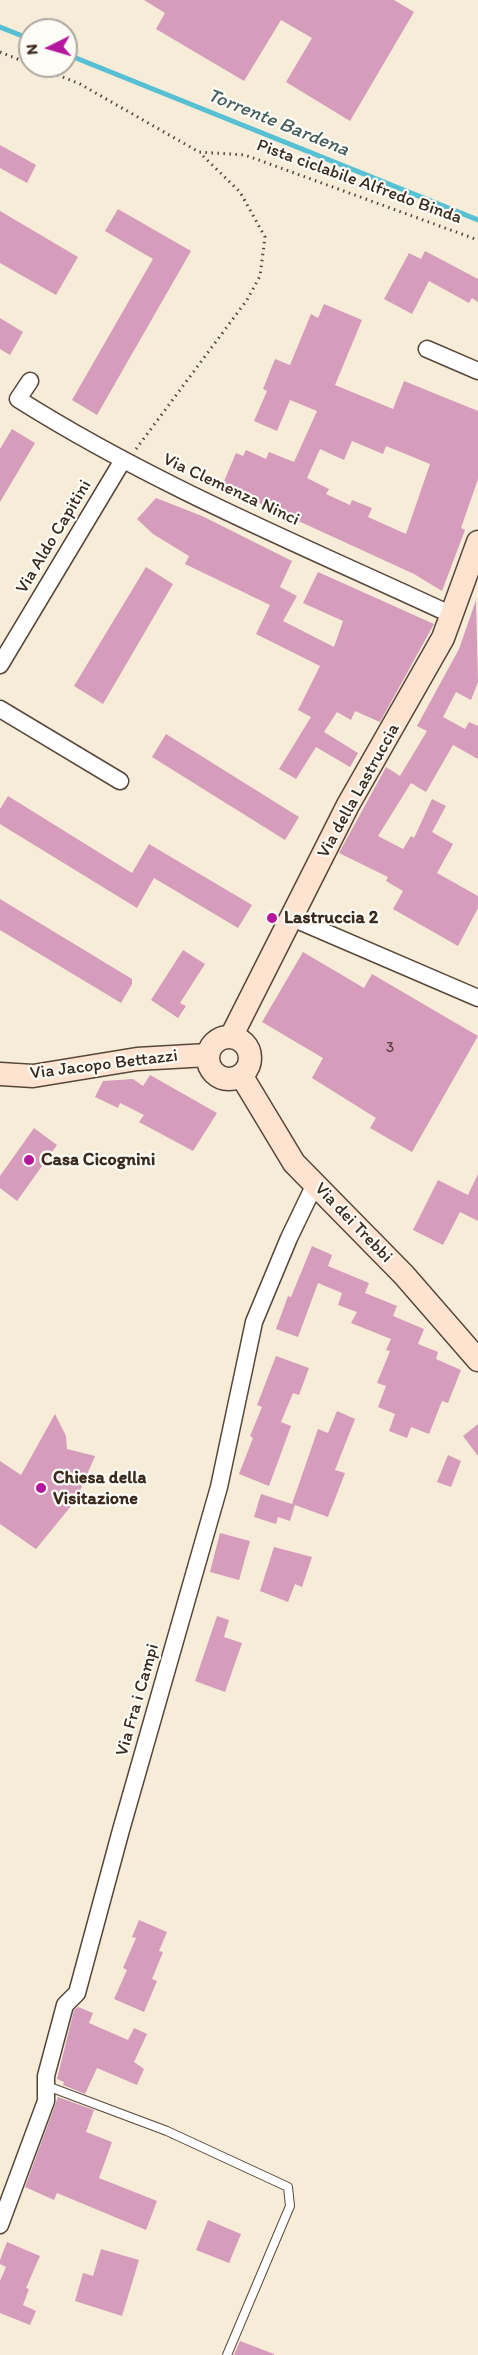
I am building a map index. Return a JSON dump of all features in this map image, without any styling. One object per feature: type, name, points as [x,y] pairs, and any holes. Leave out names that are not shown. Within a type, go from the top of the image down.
[{"type":"street","points":[[427,349],[478,371]]},
{"type":"street","name":"Via Clemenza Ninci","points":[[30,381],[18,399],[70,432],[125,461],[452,615]]},
{"type":"street","name":"Via Aldo Capitini","points":[[0,665],[125,461]]},
{"type":"street","name":"Via della Lastruccia","points":[[231,1037],[348,805],[418,685],[452,615],[478,542]]},
{"type":"street","points":[[0,709],[120,781]]},
{"type":"street","points":[[292,918],[478,998]]},
{"type":"street","points":[[231,1037],[239,1040],[249,1052],[247,1069],[241,1075],[226,1079],[212,1071],[208,1055],[213,1044],[231,1037]]},
{"type":"street","name":"Via Jacopo Bettazzi","points":[[0,1074],[33,1076],[137,1059],[208,1055]]},
{"type":"street","name":"Via dei Trebbi","points":[[241,1075],[294,1163],[404,1275],[478,1360]]},
{"type":"street","name":"Via Fra i Campi","points":[[0,2225],[46,2101],[46,2076],[65,2005],[77,1993],[219,1487],[254,1322],[289,1238],[315,1184]]},
{"type":"lane","points":[[47,2086],[167,2131],[288,2187],[290,2206],[228,2355]]},
{"type":"path","points":[[0,51],[18,59]]},
{"type":"path","name":"Pista ciclabile Alfredo Binda","points":[[65,78],[80,84],[199,152],[245,155],[478,240]]},
{"type":"path","points":[[125,461],[247,300],[260,276],[265,237],[240,192],[199,152]]},
{"type":"building","points":[[144,0],[394,0],[414,12],[350,121],[286,82],[312,38],[281,20],[244,81],[156,29],[165,13]]},
{"type":"building","points":[[0,145],[36,165],[27,183],[0,168]]},
{"type":"building","points":[[118,209],[191,251],[97,415],[72,400],[153,259],[105,231]]},
{"type":"building","points":[[0,211],[78,257],[56,295],[0,263]]},
{"type":"building","points":[[425,251],[478,279],[478,302],[472,298],[469,303],[429,281],[412,314],[384,299],[409,253],[421,259]]},
{"type":"building","points":[[324,304],[362,320],[335,385],[393,409],[404,381],[478,411],[478,479],[461,528],[465,530],[442,591],[414,574],[222,486],[236,453],[243,456],[246,450],[266,459],[269,452],[294,462],[317,411],[290,400],[277,431],[254,421],[267,391],[263,389],[275,359],[290,365],[311,314],[318,318]],"holes":[[[352,441],[383,454],[386,446],[430,464],[406,534],[368,517],[372,508],[352,500],[350,505],[326,494],[329,489],[307,478],[320,449],[344,460]]]},
{"type":"building","points":[[0,318],[23,332],[10,355],[0,349]]},
{"type":"building","points":[[12,429],[35,443],[0,502],[0,449]]},
{"type":"building","points":[[156,498],[202,516],[292,561],[280,587],[297,596],[283,621],[334,647],[343,621],[303,603],[318,572],[434,624],[380,722],[355,711],[351,720],[337,712],[324,732],[358,753],[350,767],[316,747],[296,779],[279,769],[311,717],[298,710],[320,666],[256,634],[270,605],[185,564],[189,556],[153,534],[137,519]]},
{"type":"building","points":[[146,567],[173,584],[103,704],[74,686]]},
{"type":"building","points":[[476,600],[478,682],[471,700],[456,692],[443,717],[465,729],[469,722],[478,726],[478,759],[453,745],[426,792],[411,783],[378,836],[403,849],[411,836],[414,838],[432,799],[446,806],[432,832],[453,844],[437,873],[478,896],[478,908],[458,946],[393,909],[403,891],[386,881],[388,877],[339,853],[386,767],[400,776],[427,731],[417,726],[459,649]]},
{"type":"building","points":[[166,734],[299,817],[285,840],[152,757]]},
{"type":"building","points":[[8,796],[132,873],[149,844],[252,905],[238,928],[154,878],[137,908],[0,824],[0,809]]},
{"type":"building","points":[[0,899],[132,979],[132,984],[121,1003],[0,930]]},
{"type":"building","points":[[183,950],[205,964],[180,1003],[186,1006],[178,1018],[151,1000]]},
{"type":"building","points":[[303,952],[364,988],[372,974],[478,1036],[412,1152],[370,1128],[376,1118],[312,1078],[323,1058],[262,1022]]},
{"type":"building","points":[[150,1075],[217,1113],[193,1151],[139,1122],[144,1115],[120,1103],[118,1108],[95,1097],[103,1081],[133,1079],[143,1086]]},
{"type":"building","name":"Casa Cicognini","points":[[34,1128],[57,1145],[17,1201],[0,1188],[0,1176]]},
{"type":"building","points":[[478,1174],[478,1221],[460,1212],[443,1245],[413,1230],[438,1180],[468,1195]]},
{"type":"building","points":[[312,1246],[332,1255],[328,1266],[369,1283],[365,1293],[397,1306],[393,1316],[424,1329],[418,1344],[438,1352],[436,1359],[461,1370],[448,1403],[442,1401],[429,1434],[411,1427],[407,1438],[389,1431],[395,1414],[378,1407],[386,1386],[377,1383],[390,1351],[386,1350],[391,1339],[351,1323],[357,1312],[338,1305],[342,1293],[318,1283],[298,1337],[276,1329],[288,1296],[291,1297]]},
{"type":"building","points":[[276,1356],[309,1368],[299,1395],[293,1393],[281,1422],[291,1426],[269,1486],[239,1474],[253,1438],[250,1436],[262,1407],[257,1405]]},
{"type":"building","points":[[337,1411],[355,1419],[335,1470],[345,1473],[328,1517],[295,1505],[290,1521],[278,1517],[276,1524],[254,1517],[261,1494],[292,1504],[318,1429],[328,1433]]},
{"type":"building","name":"Chiesa della Visitazione","points":[[55,1414],[66,1436],[67,1449],[95,1456],[76,1500],[36,1549],[0,1524],[0,1461],[21,1475]]},
{"type":"building","points":[[478,1424],[478,1456],[463,1436]]},
{"type":"building","points":[[448,1455],[461,1461],[451,1487],[437,1482]]},
{"type":"building","points":[[220,1533],[250,1541],[239,1580],[210,1572]]},
{"type":"building","points":[[274,1547],[312,1557],[302,1587],[295,1584],[288,1602],[260,1591]]},
{"type":"building","points":[[217,1616],[229,1620],[224,1637],[242,1643],[225,1692],[195,1681]]},
{"type":"building","points":[[139,1920],[167,1932],[159,1951],[163,1952],[152,1979],[157,1981],[144,2012],[114,1999],[127,1970],[123,1968],[136,1938],[132,1937]]},
{"type":"building","points":[[78,2007],[93,2013],[89,2023],[128,2040],[134,2028],[147,2034],[134,2062],[144,2069],[137,2085],[97,2068],[85,2094],[63,2085],[64,2082],[57,2079],[74,2010]]},
{"type":"building","points":[[58,2097],[94,2110],[86,2132],[112,2142],[99,2178],[157,2201],[146,2230],[57,2193],[54,2200],[25,2187]]},
{"type":"building","points":[[208,2220],[241,2234],[229,2263],[196,2250]]},
{"type":"building","points":[[7,2242],[40,2256],[26,2288],[29,2289],[23,2305],[36,2311],[30,2325],[0,2313],[0,2281],[6,2267],[0,2264],[0,2260]]},
{"type":"building","points":[[101,2249],[139,2260],[122,2316],[75,2301],[83,2273],[93,2276]]},
{"type":"building","points":[[240,2341],[274,2354],[274,2355],[234,2355]]},
{"type":"waterway","name":"Torrente Bardena","points":[[0,27],[18,34]]},
{"type":"waterway","name":"Torrente Bardena","points":[[78,59],[478,220]]},
{"type":"place","name":"Lastruccia 2","points":[[272,918]]},
{"type":"place","name":"Casa Cicognini","points":[[29,1160]]},
{"type":"place","name":"Chiesa della Visitazione","points":[[41,1488]]}]
